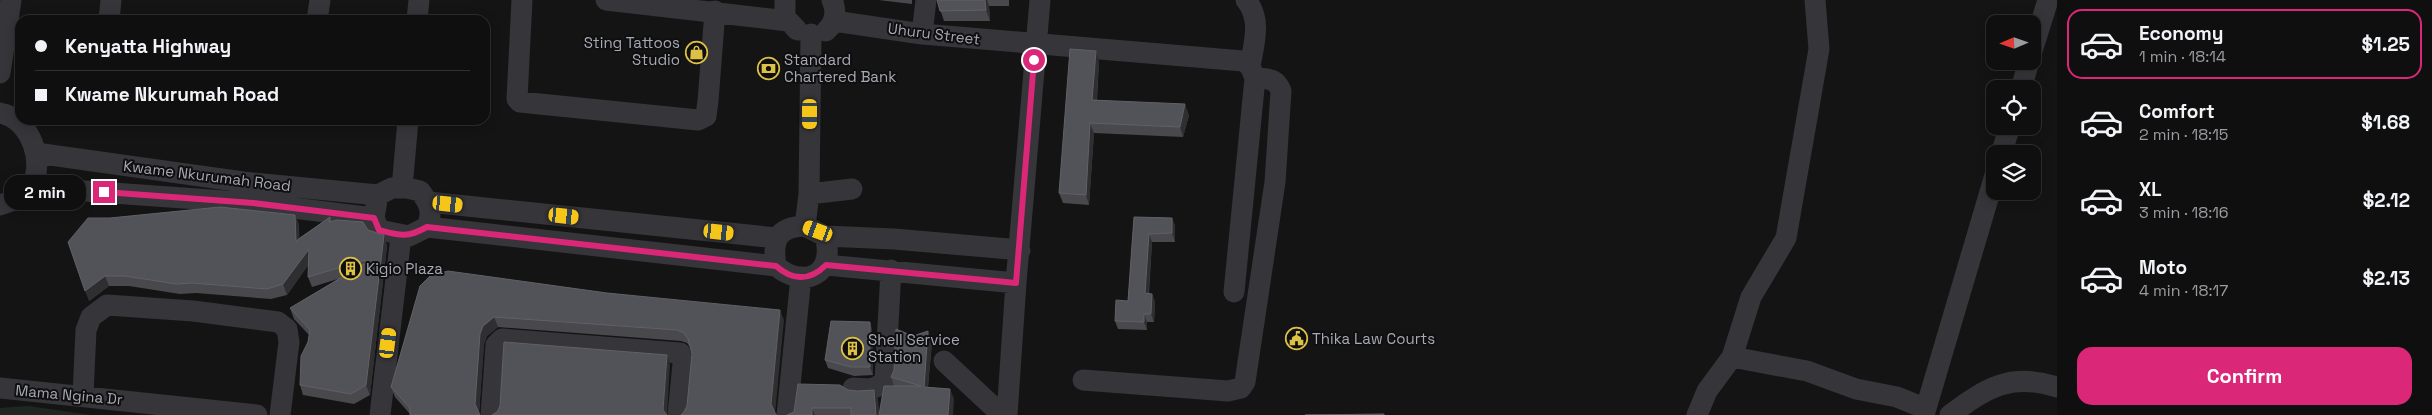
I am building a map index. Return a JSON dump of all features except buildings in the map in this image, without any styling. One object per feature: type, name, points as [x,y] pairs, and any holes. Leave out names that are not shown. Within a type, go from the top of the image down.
[{"type":"street","points":[[0,73],[11,0]]},
{"type":"street","points":[[110,15],[111,0]]},
{"type":"street","points":[[318,15],[320,0]]},
{"type":"street","points":[[418,15],[419,0]]},
{"type":"street","points":[[522,0],[517,99],[520,102],[698,120],[706,116],[715,12]]},
{"type":"street","points":[[606,0],[788,21]]},
{"type":"street","points":[[785,0],[784,12],[788,21],[799,31],[810,34],[824,33],[833,10]]},
{"type":"street","points":[[922,34],[926,0]]},
{"type":"street","points":[[1007,415],[1040,0]]},
{"type":"street","points":[[1234,292],[1256,30],[1254,16],[1246,0]]},
{"type":"street","points":[[1697,415],[1707,390],[1732,357],[1751,296],[1786,238],[1819,49],[1814,0]]},
{"type":"street","points":[[2041,22],[2048,0]]},
{"type":"street","name":"Uhuru Street","points":[[833,10],[922,34],[1035,45],[1233,60],[1243,62],[1253,72],[1278,82],[1281,91],[1275,182],[1245,382],[1242,388],[1228,391],[1083,380]]},
{"type":"street","points":[[805,226],[809,194],[810,34]]},
{"type":"street","points":[[0,113],[15,118]]},
{"type":"street","points":[[0,205],[13,201],[25,194],[36,170],[36,153],[32,139],[22,125]]},
{"type":"street","points":[[402,188],[408,125]]},
{"type":"street","name":"Kwame Nkurumah Road","points":[[36,153],[243,182],[378,195]]},
{"type":"street","name":"Kwame Nkurumah Road","points":[[29,187],[253,203],[374,218]]},
{"type":"street","points":[[427,227],[431,217],[428,202],[420,191],[392,188],[378,195],[374,218],[379,230],[401,236],[409,236],[427,227],[776,266],[790,275],[801,278],[816,275],[826,265],[828,254],[825,236]]},
{"type":"street","points":[[809,194],[852,188]]},
{"type":"street","points":[[1732,357],[1807,371],[1856,389],[1897,397],[1924,412],[1988,200]]},
{"type":"street","points":[[428,202],[777,238]]},
{"type":"street","points":[[776,266],[774,252],[777,238],[783,230],[805,226],[825,236],[894,239],[1020,250]]},
{"type":"street","points":[[380,415],[401,236]]},
{"type":"street","points":[[826,265],[1016,283]]},
{"type":"street","points":[[853,388],[873,389],[880,386],[885,380],[891,270]]},
{"type":"street","points":[[787,415],[801,278]]},
{"type":"street","points":[[83,395],[86,330],[91,317],[96,313],[107,305],[193,311],[278,322],[288,329],[290,342],[280,415]]},
{"type":"street","points":[[491,415],[496,345],[502,339],[680,353],[683,363],[678,415]]},
{"type":"street","points":[[944,361],[1002,415]]},
{"type":"street","points":[[1950,415],[1982,392],[2015,381],[2045,383],[2057,387]]},
{"type":"street","name":"Mama Ngina Dr","points":[[0,388],[83,395],[257,415]]},
{"type":"shaded area","points":[[28,406],[91,415],[0,415],[0,408]]},
{"type":"place","name":"Sting Tattoos Studio","points":[[696,52]]},
{"type":"place","name":"Standard Chartered Bank","points":[[768,69]]},
{"type":"place","name":"Kigio Plaza","points":[[350,269]]},
{"type":"place","name":"Thika Law Courts","points":[[1296,339]]},
{"type":"place","name":"Shell Service Station","points":[[852,349]]},
{"type":"route","points":[[104,192],[253,203],[374,218],[379,230],[401,236],[409,236],[427,227],[776,266],[790,275],[801,278],[816,275],[826,265],[1016,283],[1034,60]]}]
